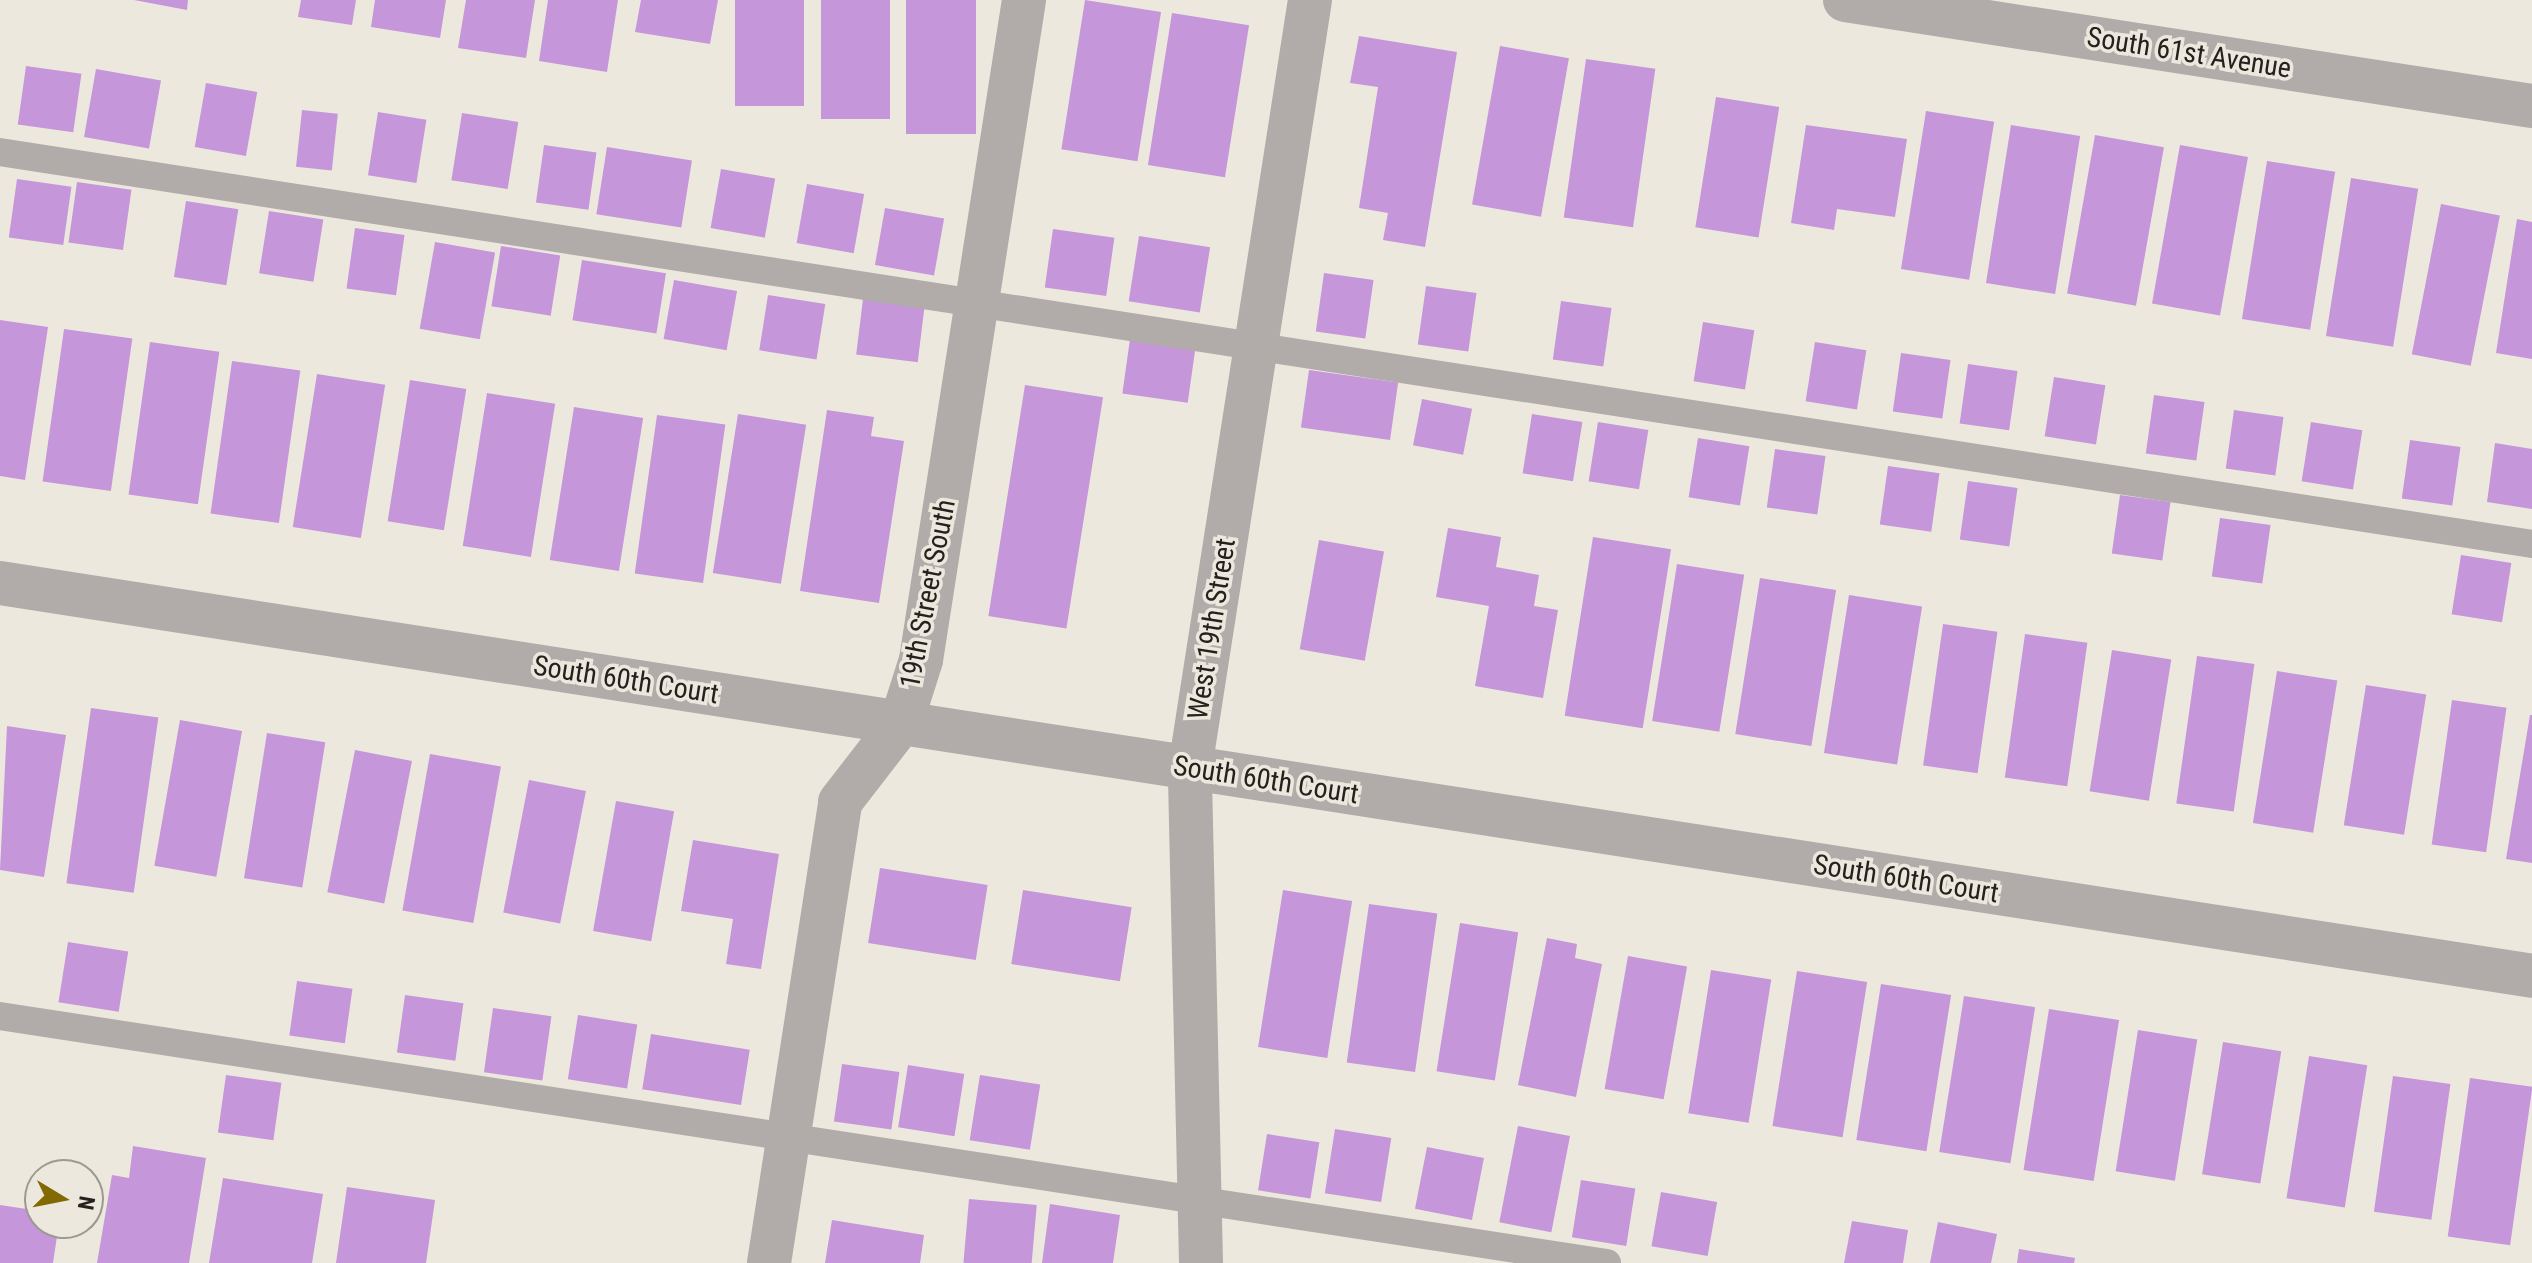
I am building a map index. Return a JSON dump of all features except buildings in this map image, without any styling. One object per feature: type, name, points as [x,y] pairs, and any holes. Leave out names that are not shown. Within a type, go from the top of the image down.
[{"type":"street","name":"19th Street South","points":[[769,1263],[840,802],[901,723],[921,660],[1024,0]]},
{"type":"street","name":"West 19th Street","points":[[1201,1263],[1195,1200],[1190,768],[1310,0]]},
{"type":"street","name":"South 61st Avenue","points":[[1845,0],[2532,106]]},
{"type":"street","name":"South 60th Court","points":[[0,583],[2532,976]]},
{"type":"lane","points":[[0,152],[2532,544]]},
{"type":"lane","points":[[0,1016],[1607,1263]]}]
